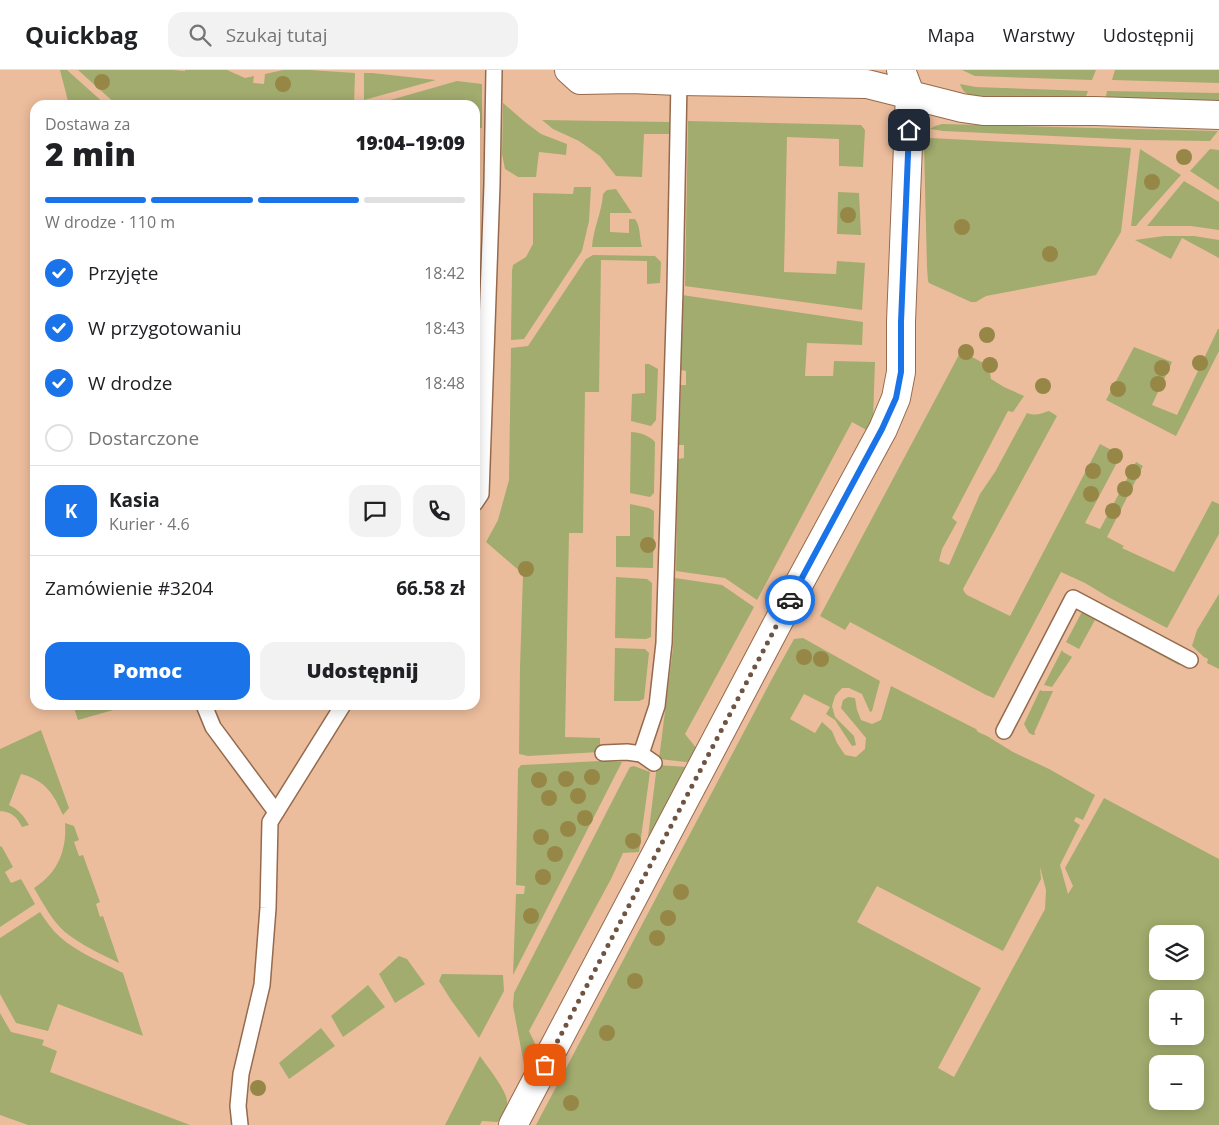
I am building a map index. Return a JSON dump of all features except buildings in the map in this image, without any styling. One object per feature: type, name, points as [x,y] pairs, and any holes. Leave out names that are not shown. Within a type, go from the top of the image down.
[{"type":"street","points":[[569,70],[580,80],[631,79],[867,84],[905,82],[962,108],[983,112],[1219,115]]},
{"type":"street","points":[[513,1125],[882,429],[896,398],[901,372],[905,82]]},
{"type":"lane","points":[[480,496],[492,184],[494,70]]},
{"type":"lane","points":[[603,753],[627,752],[648,758],[657,706],[664,644],[675,289],[679,81]]},
{"type":"lane","points":[[1004,731],[1073,598],[1190,660]]},
{"type":"lane","points":[[206,710],[213,727],[276,812]]},
{"type":"lane","points":[[240,1125],[238,1106],[241,1074],[262,984],[268,908],[270,822],[341,710]]},
{"type":"green space","points":[[60,70],[67,70],[100,100],[68,100]]},
{"type":"green space","points":[[78,70],[227,70],[245,78],[254,76],[253,83],[264,84],[265,74],[283,70],[355,73],[354,100],[111,100]]},
{"type":"green space","points":[[962,70],[1096,70],[1092,80],[975,76]]},
{"type":"green space","points":[[1115,70],[1219,70],[1219,83],[1112,80]]},
{"type":"green space","points":[[364,73],[372,73],[436,80],[364,100]]},
{"type":"green space","points":[[457,81],[482,84],[482,128],[480,128],[480,100],[390,100]]},
{"type":"green space","points":[[960,84],[976,87],[1088,91],[1085,99],[983,97],[966,93]]},
{"type":"green space","points":[[1107,91],[1219,93],[1219,103],[1105,101]]},
{"type":"green space","points":[[503,103],[541,134],[567,144],[566,155],[539,152],[536,177],[518,177],[505,169],[502,154]]},
{"type":"green space","points":[[542,120],[669,122],[670,134],[644,134],[642,177],[616,176],[600,156],[579,141],[553,129]]},
{"type":"green space","points":[[688,121],[861,125],[865,130],[863,167],[839,166],[839,139],[787,137],[784,272],[836,274],[837,261],[865,263],[862,310],[685,286]]},
{"type":"green space","points":[[942,124],[1218,131],[1210,141],[1139,140],[930,129]]},
{"type":"green space","points":[[930,138],[1131,148],[1121,232],[1096,275],[986,296],[976,302],[971,302],[929,283],[924,147],[925,141]]},
{"type":"green space","points":[[1140,149],[1181,175],[1136,226],[1131,226]]},
{"type":"green space","points":[[1210,149],[1219,150],[1219,190],[1190,171]]},
{"type":"green space","points":[[1184,181],[1219,202],[1219,230],[1191,226],[1147,226]]},
{"type":"green space","points":[[574,187],[591,187],[589,221],[582,251],[524,339],[511,340],[512,271],[513,265],[526,257],[533,244],[533,193],[573,194]]},
{"type":"green space","points":[[616,189],[632,213],[610,213],[610,232],[629,233],[629,219],[635,219],[642,247],[592,247],[603,194],[607,190]]},
{"type":"green space","points":[[838,192],[859,193],[861,235],[837,234]]},
{"type":"green space","points":[[1164,236],[1194,236],[1219,240],[1219,258],[1182,238],[1171,259],[1135,240]]},
{"type":"green space","points":[[593,255],[655,256],[661,262],[660,283],[647,284],[647,261],[601,260],[599,392],[585,392],[583,533],[569,533],[565,737],[600,738],[600,752],[528,756],[519,754],[523,574],[486,542],[498,520],[509,480],[511,348],[528,346],[586,259]]},
{"type":"green space","points":[[682,295],[863,322],[862,345],[807,343],[805,376],[833,376],[834,361],[875,362],[873,420],[870,432],[852,422],[757,600],[725,578],[676,571],[678,459],[684,458],[684,445],[679,445],[681,385],[686,385],[686,371],[681,370]]},
{"type":"green space","points":[[1218,329],[1219,351],[1176,436],[1106,400],[1134,347],[1172,362],[1152,405],[1177,415]]},
{"type":"green space","points":[[961,351],[989,366],[991,379],[1024,396],[1013,412],[1008,411],[952,518],[957,522],[942,549],[939,561],[949,565],[980,494],[995,472],[1027,413],[1040,414],[1049,411],[1057,416],[963,589],[967,595],[1010,616],[1100,444],[1121,455],[1085,523],[1100,529],[1136,462],[1143,466],[1107,537],[1124,546],[1122,548],[1174,572],[1212,501],[1219,504],[1219,534],[1167,628],[1061,572],[994,698],[850,622],[845,630],[820,616]]},
{"type":"green space","points":[[645,364],[658,369],[656,420],[651,426],[631,421],[632,394],[645,393]]},
{"type":"green space","points":[[631,432],[644,435],[655,442],[654,493],[650,497],[630,493]]},
{"type":"green space","points":[[630,504],[654,511],[653,568],[616,567],[616,536],[630,536]]},
{"type":"green space","points":[[616,577],[647,579],[652,583],[651,637],[646,639],[615,638]]},
{"type":"green space","points":[[675,578],[722,585],[754,607],[685,734],[697,749],[691,762],[659,759],[673,648]]},
{"type":"green space","points":[[1219,594],[1219,669],[1207,663],[1208,659],[1192,646],[1197,630]]},
{"type":"green space","points":[[1084,608],[1181,661],[1179,665],[1095,620],[1079,649],[1066,642]]},
{"type":"green space","points":[[803,638],[880,681],[872,711],[870,712],[862,694],[849,688],[842,688],[835,696],[832,706],[835,717],[854,736],[856,745],[852,746],[835,720],[826,714],[830,707],[804,694],[790,719],[815,733],[822,722],[832,731],[845,755],[856,757],[865,749],[866,738],[841,708],[843,700],[848,697],[855,698],[861,720],[872,724],[881,720],[891,686],[976,729],[1013,752],[1049,769],[1095,795],[1083,820],[1076,817],[1074,821],[1080,825],[1060,865],[1068,894],[1073,886],[1065,868],[1104,798],[1219,859],[1219,1125],[536,1125],[794,639]],"holes":[[[1040,867],[1046,890],[1045,909],[954,1077],[938,1068],[981,988],[857,922],[877,886],[1003,951],[1041,879]]]},
{"type":"green space","points":[[615,648],[645,649],[649,653],[644,699],[639,701],[614,701]]},
{"type":"green space","points":[[1062,650],[1072,657],[1052,687],[1044,685]]},
{"type":"green space","points":[[1040,690],[1053,691],[1034,733],[1036,734],[1033,735],[1029,733],[1024,724]]},
{"type":"green space","points":[[75,710],[113,710],[78,720]]},
{"type":"green space","points":[[41,730],[69,808],[63,815],[56,800],[43,784],[21,774],[9,805],[25,818],[29,825],[22,827],[14,816],[0,811],[0,749]]},
{"type":"green space","points":[[600,761],[622,762],[513,975],[516,894],[524,894],[525,886],[516,885],[518,769],[521,765]]},
{"type":"green space","points":[[657,765],[687,767],[653,838],[648,837]]},
{"type":"green space","points":[[634,766],[650,772],[639,852],[623,853],[611,879],[529,1031],[540,1054],[526,1075],[513,1006],[514,993],[622,782],[630,767]]},
{"type":"green space","points":[[65,823],[74,826],[79,840],[74,842],[79,856],[83,855],[100,902],[96,904],[100,917],[103,916],[119,963],[84,945],[60,928],[34,888],[49,875],[59,860],[64,842]]},
{"type":"green space","points":[[0,846],[13,867],[5,872],[11,883],[21,879],[35,904],[0,927]]},
{"type":"green space","points":[[40,912],[54,931],[67,943],[82,953],[123,973],[143,1036],[58,1004],[48,1031],[16,1023],[0,994],[0,938]]},
{"type":"green space","points":[[399,956],[407,959],[425,984],[395,1003],[379,974]]},
{"type":"green space","points":[[442,974],[503,975],[504,991],[479,1038],[439,981]]},
{"type":"green space","points":[[368,985],[385,1007],[343,1037],[331,1016]]},
{"type":"green space","points":[[0,1013],[11,1032],[44,1040],[42,1045],[57,1051],[50,1072],[190,1125],[28,1125],[0,1115]]},
{"type":"green space","points":[[321,1028],[335,1046],[289,1079],[279,1063]]},
{"type":"green space","points":[[480,1056],[505,1094],[507,1104],[505,1111],[498,1122],[482,1121],[480,1125],[445,1125]]},
{"type":"way so far","points":[[545,1065],[790,600]]},
{"type":"route","points":[[790,600],[882,429],[896,398],[901,372],[901,322],[909,130]]}]
